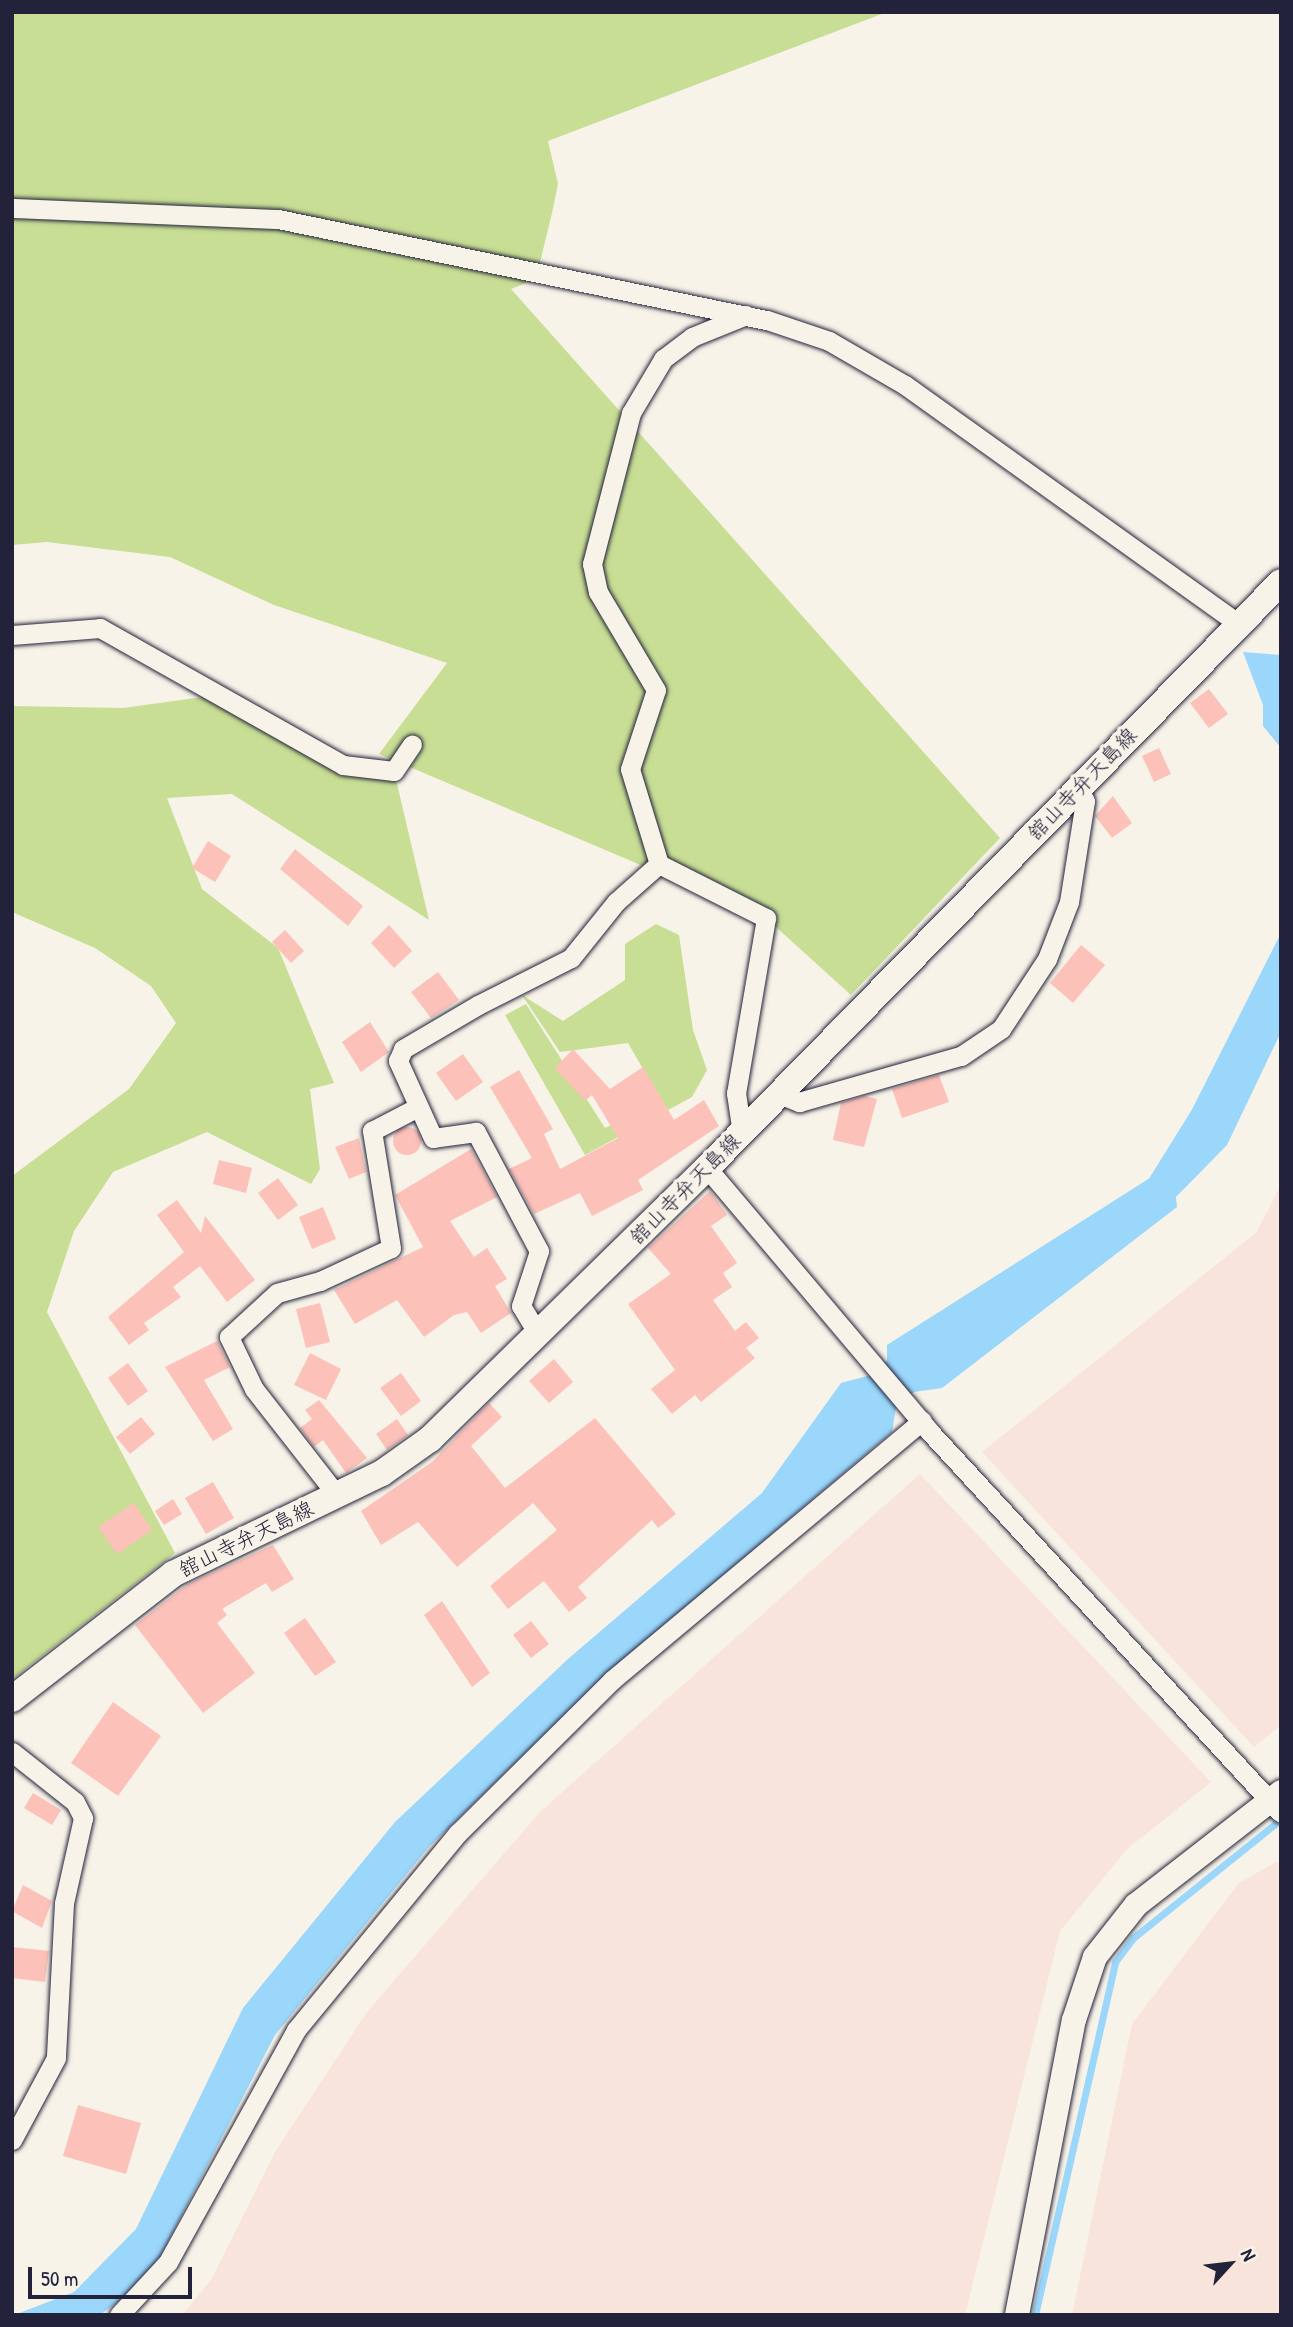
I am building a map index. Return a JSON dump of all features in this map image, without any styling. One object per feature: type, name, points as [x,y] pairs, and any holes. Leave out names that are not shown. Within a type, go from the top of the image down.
[{"type":"main road","name":"舘山寺弁天島線","points":[[12,1699],[173,1574],[336,1494],[414,1452],[707,1168],[1281,582]]},
{"type":"street","points":[[12,208],[278,219],[746,315],[829,341],[905,385],[1238,624]]},
{"type":"street","points":[[741,1133],[736,1093],[766,918],[659,864],[630,769],[656,690],[598,592],[592,564],[631,413],[663,359],[692,337],[746,315]]},
{"type":"street","points":[[12,635],[100,628],[343,765],[394,771],[412,744]]},
{"type":"street","points":[[779,1094],[799,1102],[953,1058],[1001,1029],[1046,959],[1069,901],[1085,801],[1079,788]]},
{"type":"street","points":[[538,1334],[521,1306],[539,1251],[476,1132],[433,1138],[416,1108],[398,1061],[403,1049],[571,958],[616,902],[659,864]]},
{"type":"street","points":[[336,1494],[254,1389],[229,1337],[277,1293],[320,1281],[391,1248],[372,1131],[416,1108]]},
{"type":"street","points":[[707,1168],[907,1400],[922,1421],[1277,1802],[1136,1905],[1096,1957],[1074,2020],[1017,2315]]},
{"type":"street","points":[[119,2315],[168,2262],[296,2030],[458,1833],[612,1680],[922,1421]]},
{"type":"street","points":[[12,1752],[75,1802],[83,1818],[64,1903],[56,2057],[12,2140]]},
{"type":"shaded area","points":[[1281,1185],[1281,1725],[1254,1747],[982,1452],[1256,1233]]},
{"type":"shaded area","points":[[920,1474],[1211,1782],[1127,1849],[1060,1931],[965,2315],[182,2315],[211,2280],[275,2152],[367,2012],[541,1811]]},
{"type":"shaded area","points":[[1276,1862],[1281,1865],[1281,2315],[1072,2315],[1132,2024],[1239,1883]]},
{"type":"green space","points":[[12,12],[887,12],[548,141],[558,184],[536,279],[511,289],[1000,838],[851,995],[766,918],[379,754],[447,663],[274,605],[170,557],[47,542],[12,545]]},
{"type":"green space","points":[[210,696],[288,745],[394,771],[429,920],[232,794],[167,798],[202,889],[278,948],[334,1083],[310,1089],[320,1169],[311,1184],[207,1132],[113,1172],[74,1231],[47,1312],[175,1553],[12,1679],[12,1176],[129,1089],[176,1023],[151,986],[95,948],[12,912],[12,706],[123,708]]},
{"type":"green space","points":[[656,924],[679,935],[693,1030],[707,1070],[692,1097],[585,1155],[505,1015],[526,1004],[605,1128],[661,1100],[628,1043],[560,1052],[522,995],[563,1021],[625,980],[625,944]]},
{"type":"water","points":[[1243,652],[1281,655],[1281,748],[1263,726],[1263,705]]},
{"type":"water","points":[[1281,933],[1281,1032],[1227,1145],[1176,1197],[1177,1207],[942,1388],[914,1392],[896,1408],[892,1432],[605,1675],[428,1848],[275,2035],[161,2255],[135,2289],[100,2315],[14,2315],[74,2292],[136,2229],[243,2008],[395,1822],[568,1659],[762,1493],[841,1383],[871,1375],[887,1361],[887,1345],[1161,1171]]},
{"type":"building","points":[[1209,689],[1228,714],[1209,728],[1190,703]]},
{"type":"building","points":[[1159,748],[1171,774],[1154,782],[1142,756]]},
{"type":"building","points":[[1113,796],[1132,823],[1112,838],[1095,816]]},
{"type":"building","points":[[208,841],[231,856],[215,882],[192,868]]},
{"type":"building","points":[[295,849],[363,906],[348,926],[280,869]]},
{"type":"building","points":[[389,925],[412,951],[394,968],[371,943]]},
{"type":"building","points":[[285,930],[304,951],[291,963],[272,942]]},
{"type":"building","points":[[1081,945],[1105,965],[1073,1003],[1050,983]]},
{"type":"building","points":[[438,972],[459,1000],[431,1018],[411,992]]},
{"type":"building","points":[[370,1022],[389,1052],[361,1072],[342,1042]]},
{"type":"building","points":[[573,1049],[610,1089],[643,1067],[674,1120],[704,1100],[719,1126],[638,1180],[643,1190],[592,1216],[580,1193],[534,1214],[509,1169],[532,1158],[490,1087],[519,1070],[553,1129],[544,1134],[560,1169],[618,1138],[592,1095],[585,1101],[555,1068]]},
{"type":"building","points":[[463,1054],[483,1082],[456,1101],[436,1073]]},
{"type":"building","points":[[939,1075],[949,1102],[902,1118],[892,1089]]},
{"type":"building","points":[[864,1096],[877,1099],[864,1147],[833,1140],[841,1103]]},
{"type":"building","points":[[407,1127],[417,1131],[421,1141],[417,1151],[407,1155],[397,1151],[393,1141],[397,1131]]},
{"type":"building","points":[[359,1138],[366,1172],[349,1179],[335,1147]]},
{"type":"building","points":[[471,1149],[497,1197],[450,1221],[474,1257],[487,1248],[507,1279],[495,1286],[511,1313],[481,1333],[467,1312],[454,1315],[424,1337],[397,1300],[355,1324],[334,1290],[423,1247],[395,1195]]},
{"type":"building","points":[[219,1160],[252,1168],[246,1193],[213,1184]]},
{"type":"building","points":[[278,1178],[298,1205],[278,1220],[258,1193]]},
{"type":"building","points":[[710,1191],[727,1215],[711,1226],[737,1263],[723,1273],[732,1287],[713,1300],[735,1331],[746,1322],[759,1338],[746,1348],[755,1358],[701,1402],[695,1395],[672,1414],[651,1389],[675,1370],[628,1304],[671,1274],[648,1248]]},
{"type":"building","points":[[177,1200],[201,1233],[205,1216],[255,1280],[227,1302],[200,1266],[173,1287],[181,1297],[144,1323],[149,1330],[129,1345],[108,1317],[184,1252],[157,1215]]},
{"type":"building","points":[[323,1207],[336,1239],[312,1249],[299,1217]]},
{"type":"building","points":[[320,1303],[330,1342],[306,1348],[296,1309]]},
{"type":"building","points":[[217,1341],[230,1367],[204,1380],[233,1429],[213,1441],[165,1367]]},
{"type":"building","points":[[310,1353],[341,1369],[326,1400],[294,1385]]},
{"type":"building","points":[[554,1359],[573,1382],[549,1403],[529,1381]]},
{"type":"building","points":[[128,1363],[148,1391],[128,1406],[108,1378]]},
{"type":"building","points":[[401,1373],[421,1401],[401,1416],[380,1388]]},
{"type":"building","points":[[319,1400],[367,1458],[346,1473],[323,1440],[314,1447],[300,1428],[312,1419],[305,1410]]},
{"type":"building","points":[[489,1403],[502,1417],[471,1446],[505,1488],[595,1418],[676,1514],[658,1528],[652,1520],[578,1587],[587,1598],[569,1612],[544,1581],[508,1609],[490,1586],[557,1530],[533,1503],[457,1567],[418,1522],[381,1545],[361,1511],[432,1462]]},
{"type":"building","points":[[141,1417],[155,1434],[130,1454],[116,1437]]},
{"type":"building","points":[[397,1419],[408,1435],[387,1450],[376,1434]]},
{"type":"building","points":[[213,1482],[234,1518],[206,1534],[185,1498]]},
{"type":"building","points":[[173,1499],[182,1514],[164,1525],[155,1511]]},
{"type":"building","points":[[134,1503],[152,1530],[117,1554],[98,1527]]},
{"type":"building","points":[[273,1545],[294,1579],[272,1592],[266,1583],[222,1609],[227,1615],[217,1623],[255,1673],[203,1713],[135,1625],[188,1584]]},
{"type":"building","points":[[442,1601],[490,1673],[472,1687],[424,1615]]},
{"type":"building","points":[[305,1618],[336,1662],[315,1676],[284,1633]]},
{"type":"building","points":[[531,1621],[549,1644],[531,1658],[513,1635]]},
{"type":"building","points":[[113,1702],[161,1736],[118,1796],[71,1763]]},
{"type":"building","points":[[33,1793],[61,1810],[52,1825],[24,1808]]},
{"type":"building","points":[[23,1885],[52,1901],[42,1928],[12,1911]]},
{"type":"building","points":[[12,1947],[49,1951],[45,1982],[12,1978]]},
{"type":"building","points":[[78,2105],[141,2123],[126,2174],[63,2156]]},
{"type":"waterway","points":[[1149,1184],[1200,1102]]},
{"type":"waterway","points":[[1035,2315],[1115,1962],[1133,1938],[1275,1824]]}]
